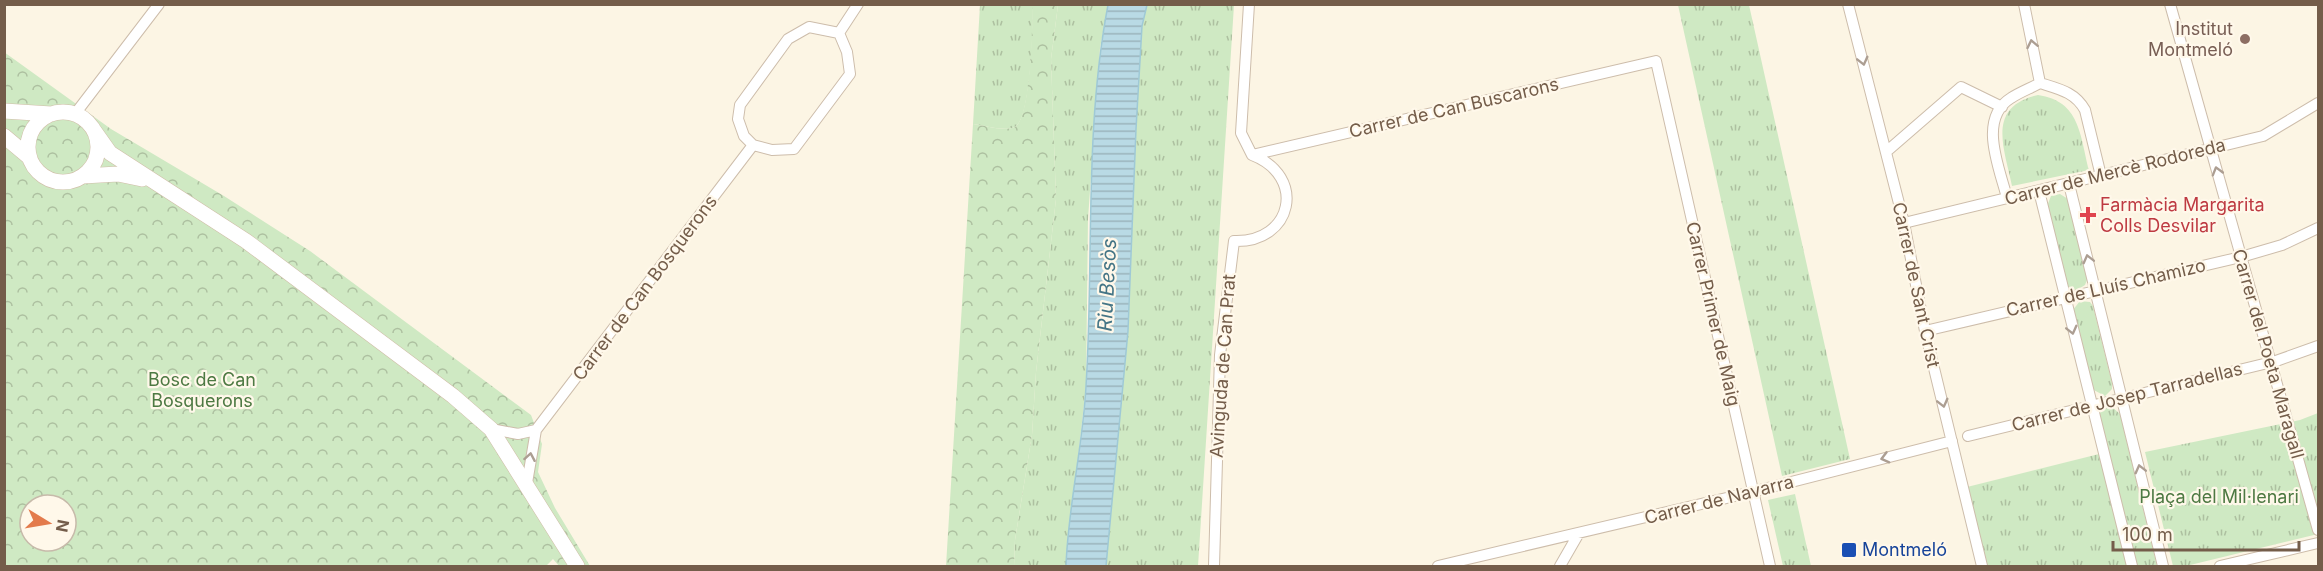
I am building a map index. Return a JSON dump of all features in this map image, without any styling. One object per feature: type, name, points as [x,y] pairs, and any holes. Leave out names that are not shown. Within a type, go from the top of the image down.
[{"type":"street","points":[[75,114],[159,4]]},
{"type":"street","points":[[839,33],[858,4]]},
{"type":"street","points":[[1249,4],[1241,133],[1252,155]]},
{"type":"street","name":"Carrer de Sant Crist","points":[[1848,4],[1904,223],[1925,331],[1982,567]]},
{"type":"street","points":[[2024,4],[2040,83]]},
{"type":"street","name":"Carrer del Poeta Maragall","points":[[2170,4],[2319,530]]},
{"type":"street","points":[[809,27],[839,33],[847,51],[850,74],[794,149],[772,150],[753,145],[744,136],[738,119],[740,105],[788,39],[809,27]]},
{"type":"street","name":"Carrer de Can Buscarons","points":[[1252,155],[1656,61]]},
{"type":"street","name":"Carrer Primer de Maig","points":[[1656,61],[1770,567]]},
{"type":"street","points":[[2007,198],[1992,138],[1996,113],[2009,98],[2040,83],[2070,93],[2080,101],[2085,110],[2101,176]]},
{"type":"street","points":[[1886,152],[1961,87],[2002,106]]},
{"type":"street","name":"Carrer de Mercè Rodoreda","points":[[1904,223],[2263,136],[2319,103]]},
{"type":"street","points":[[4,111],[75,114],[93,129],[110,153],[151,181],[205,212],[453,396],[491,429],[527,483],[577,567]]},
{"type":"street","points":[[29,157],[30,135],[38,123],[51,114]]},
{"type":"street","points":[[83,176],[96,158],[98,143],[93,129]]},
{"type":"street","points":[[4,136],[29,157],[36,170],[55,181],[70,182],[83,176],[118,174],[151,181]]},
{"type":"street","name":"Carrer de Can Bosquerons","points":[[527,483],[536,430],[753,145]]},
{"type":"street","name":"Avinguda de Can Prat","points":[[1214,567],[1220,355],[1234,241],[1249,241],[1262,237],[1281,220],[1286,208],[1284,182],[1277,171],[1266,161],[1252,155]]},
{"type":"street","points":[[2069,184],[2163,567]]},
{"type":"street","points":[[2039,191],[2132,567]]},
{"type":"street","name":"Carrer de Lluís Chamizo","points":[[1925,331],[2241,257],[2282,245],[2319,228]]},
{"type":"street","name":"Carrer de Josep Tarradellas","points":[[1968,436],[2271,362],[2319,346]]},
{"type":"street","points":[[491,429],[518,434],[536,430]]},
{"type":"street","name":"Carrer de Navarra","points":[[1438,567],[1752,492],[1952,441]]},
{"type":"street","points":[[1560,567],[1579,533]]},
{"type":"street","points":[[2220,567],[2319,543]]},
{"type":"green space","points":[[980,5],[1033,5],[1028,90],[1025,107],[1015,127],[1000,129],[973,124]]},
{"type":"green space","points":[[1033,5],[1058,5],[1051,59],[1056,199],[1036,372],[1032,435],[1015,540],[1014,566],[946,566],[973,124],[1000,129],[1015,127],[1020,120],[1030,70]]},
{"type":"green space","points":[[1058,5],[1108,5],[1100,48],[1088,219],[1086,386],[1066,566],[1014,566],[1015,540],[1032,435],[1036,372],[1056,199],[1051,59]]},
{"type":"green space","points":[[1147,5],[1234,5],[1198,566],[1106,566],[1128,331],[1142,26]]},
{"type":"green space","points":[[1678,5],[1749,5],[1850,459],[1782,476]]},
{"type":"green space","name":"Bosc de Can Bosquerons","points":[[4,52],[111,129],[224,196],[310,251],[531,415],[542,444],[538,472],[555,508],[590,566],[559,566],[553,559],[546,566],[5,566]]},
{"type":"green space","points":[[2038,95],[2062,104],[2070,112],[2080,132],[2089,170],[2012,186],[2003,143],[2002,130],[2005,119],[2011,109],[2022,101]]},
{"type":"green space","points":[[2060,194],[2068,199],[2087,280],[2085,285],[2077,290],[2070,289],[2065,283],[2047,206],[2051,196]]},
{"type":"green space","points":[[2080,301],[2090,302],[2093,306],[2112,383],[2112,389],[2105,396],[2090,388],[2072,311]]},
{"type":"green space","points":[[2111,406],[2120,414],[2157,566],[2135,566],[2098,415],[2103,407]]},
{"type":"green space","name":"Plaça del Mil·lenari","points":[[2318,413],[2318,534],[2186,566],[2173,566],[2145,452],[2300,420]]},
{"type":"green space","points":[[2099,454],[2128,566],[1986,566],[1967,487]]},
{"type":"green space","points":[[1795,494],[1811,566],[1783,566],[1768,500]]},
{"type":"water","name":"Riu Besòs","points":[[1108,5],[1147,5],[1142,26],[1128,331],[1106,566],[1066,566],[1084,408],[1093,147],[1100,52]]},
{"type":"place","name":"Institut Montmeló","points":[[2245,39]]},
{"type":"place","name":"Farmàcia Margarita Colls Desvilar","points":[[2088,215]]},
{"type":"place","name":"Montmeló","points":[[1849,550]]}]
